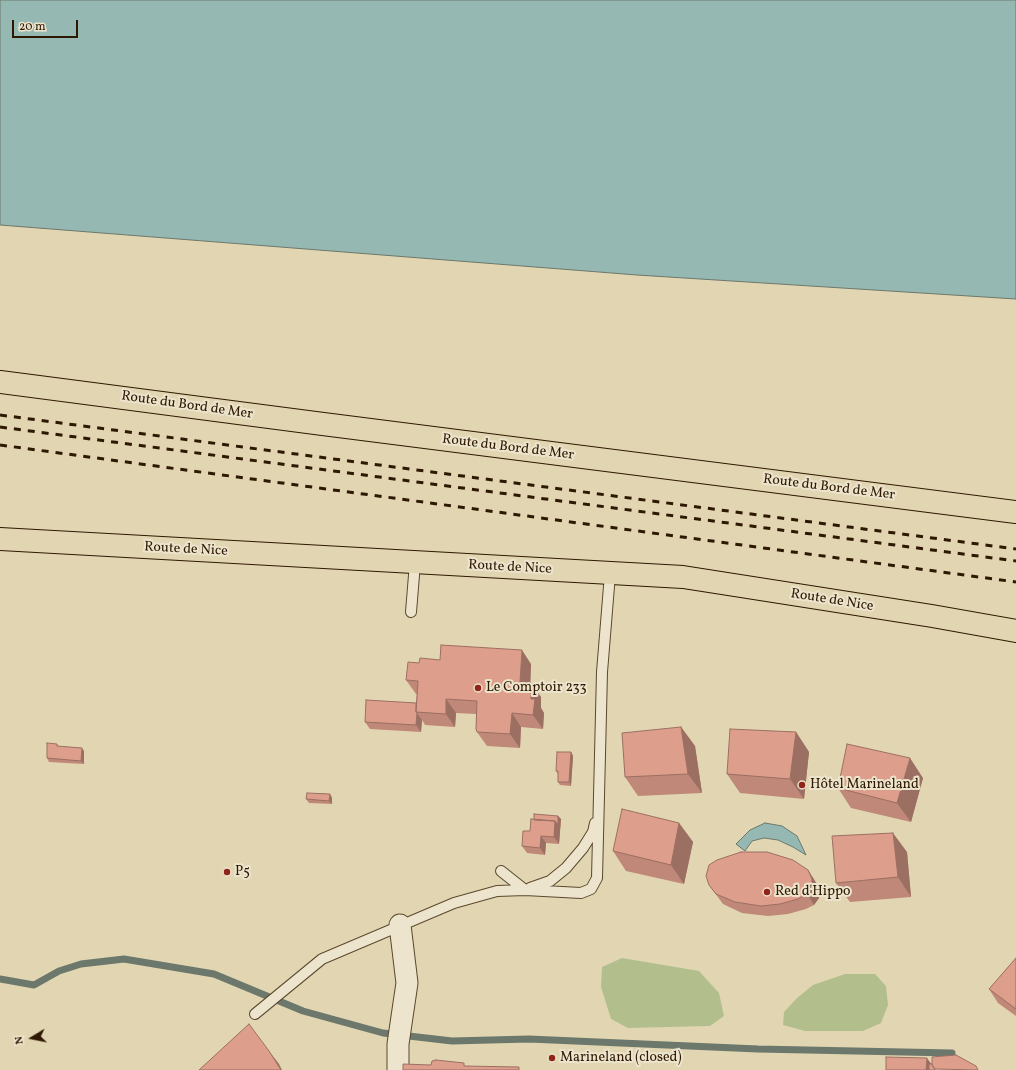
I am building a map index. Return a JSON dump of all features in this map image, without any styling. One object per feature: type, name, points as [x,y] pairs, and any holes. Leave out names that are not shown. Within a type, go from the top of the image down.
[{"type":"main road","name":"Route du Bord de Mer","points":[[0,382],[1016,512]]},
{"type":"main road","name":"Route de Nice","points":[[0,539],[683,578],[932,616],[1016,631]]},
{"type":"street","points":[[398,1070],[398,1044],[407,982],[400,925]]},
{"type":"lane","points":[[411,612],[415,563]]},
{"type":"lane","points":[[258,1011],[322,959],[454,903],[497,891],[525,890],[581,893],[591,889],[597,878],[602,672],[610,574]]},
{"type":"lane","points":[[525,890],[550,881],[566,868],[583,848],[593,832],[598,816]]},
{"type":"lane","points":[[500,871],[525,890]]},
{"type":"green space","points":[[622,958],[699,971],[719,993],[724,1016],[710,1026],[628,1028],[611,1019],[601,987],[602,967]]},
{"type":"green space","points":[[845,974],[875,974],[886,986],[888,1005],[881,1023],[863,1031],[805,1031],[783,1025],[784,1012],[797,998],[813,985]]},
{"type":"water","points":[[0,0],[1016,0],[1016,299],[637,275],[0,225]]},
{"type":"water","points":[[765,823],[782,826],[797,836],[806,855],[778,840],[764,838],[752,841],[745,851],[736,844],[750,830]]},
{"type":"building","points":[[441,645],[522,650],[520,682],[531,683],[531,699],[535,699],[533,715],[512,713],[510,734],[477,732],[477,701],[446,699],[446,714],[416,712],[418,681],[406,680],[408,662],[419,663],[420,658],[440,660]]},
{"type":"building","points":[[366,700],[416,703],[416,725],[365,722]]},
{"type":"building","points":[[681,727],[688,774],[625,777],[622,733]]},
{"type":"building","points":[[730,729],[796,732],[790,779],[727,774]]},
{"type":"building","points":[[47,743],[57,744],[57,746],[82,748],[81,761],[47,758]]},
{"type":"building","points":[[847,744],[910,758],[897,803],[838,788]]},
{"type":"building","points":[[557,752],[571,752],[569,782],[558,782],[558,771],[556,771]]},
{"type":"building","points":[[307,793],[330,794],[329,801],[306,799]]},
{"type":"building","points":[[622,809],[679,823],[671,865],[613,851]]},
{"type":"building","points":[[534,814],[558,816],[558,825],[555,821],[534,820]]},
{"type":"building","points":[[531,819],[555,821],[554,837],[541,836],[540,848],[522,846],[523,831],[530,831]]},
{"type":"building","points":[[893,833],[898,877],[836,883],[832,836]]},
{"type":"building","name":"Red d'Hippo","points":[[741,852],[767,852],[793,860],[808,870],[812,879],[812,887],[807,894],[798,899],[780,904],[761,906],[735,902],[716,894],[709,885],[706,876],[709,865],[717,860]]},
{"type":"building","points":[[1016,958],[1016,1009],[989,989]]},
{"type":"building","points":[[249,1024],[281,1070],[199,1070]]},
{"type":"building","points":[[956,1055],[976,1066],[978,1070],[935,1069],[932,1065],[932,1057]]},
{"type":"building","points":[[886,1057],[927,1058],[926,1070],[886,1070]]},
{"type":"building","points":[[436,1060],[464,1063],[464,1066],[519,1067],[519,1070],[403,1070],[403,1064],[431,1065],[432,1061]]},
{"type":"building","points":[[929,1064],[932,1064],[935,1070],[929,1070]]},
{"type":"waterway","points":[[0,979],[34,985],[59,971],[81,964],[124,959],[214,974],[303,1011],[383,1033],[452,1041],[529,1039],[758,1049],[952,1053]]},
{"type":"railway","points":[[0,415],[1016,549]]},
{"type":"railway","points":[[0,427],[1016,561]]},
{"type":"railway","points":[[0,445],[1016,582]]},
{"type":"place","name":"Le Comptoir 233","points":[[478,688]]},
{"type":"place","name":"Hôtel Marineland","points":[[802,785]]},
{"type":"place","name":"P5","points":[[227,872]]},
{"type":"place","name":"Red d'Hippo","points":[[767,892]]},
{"type":"place","name":"Marineland (closed)","points":[[552,1058]]}]
